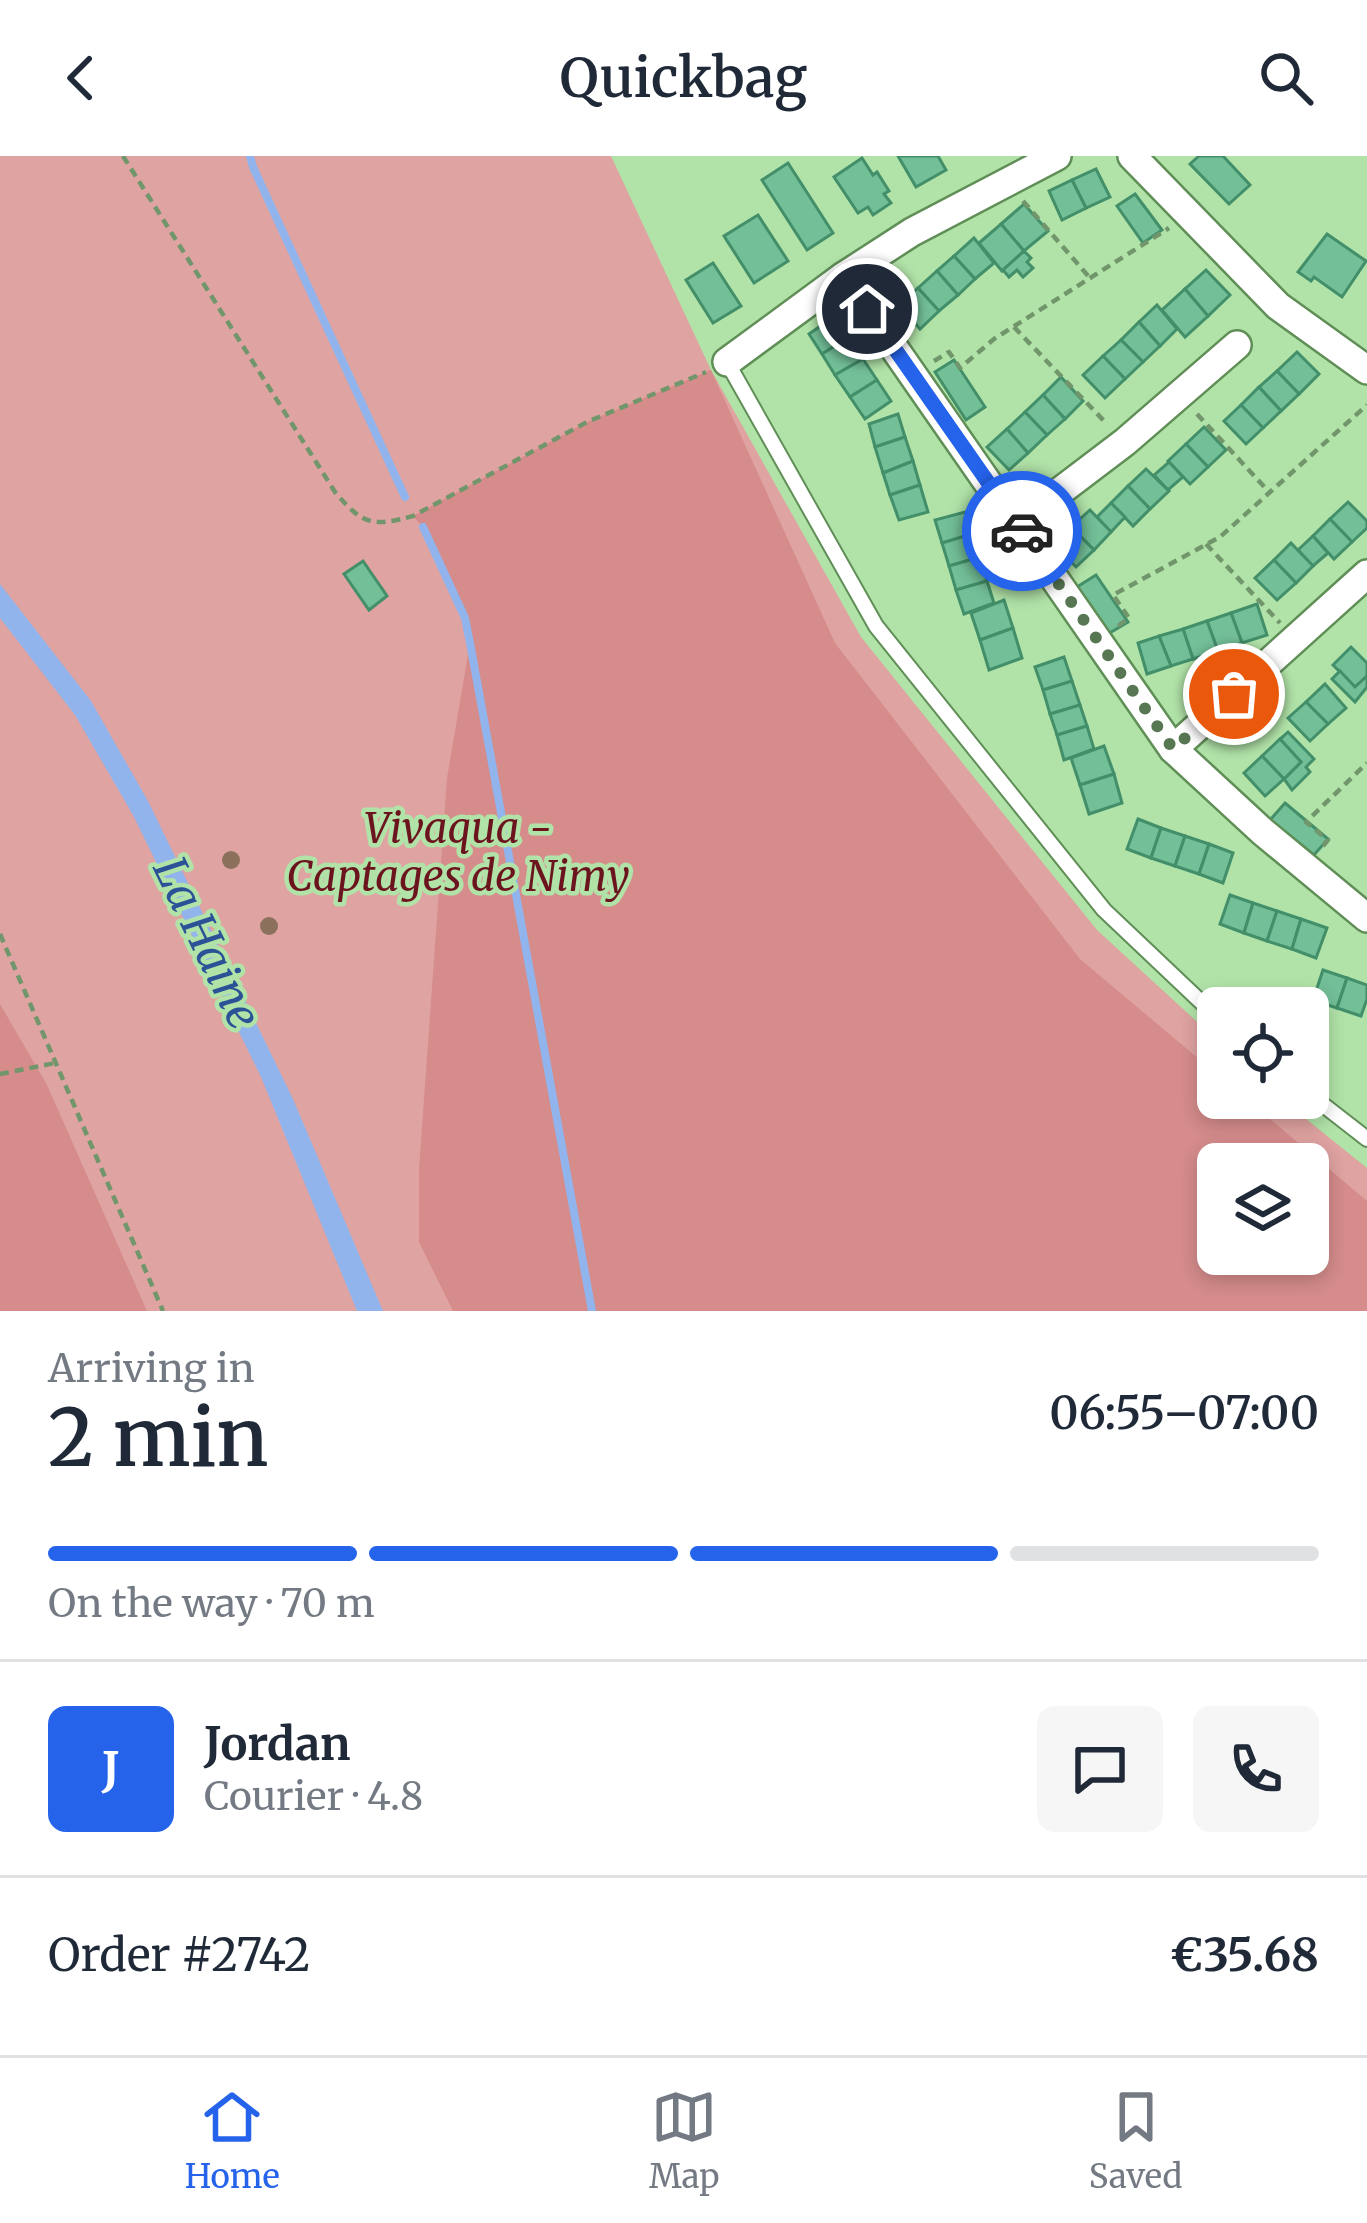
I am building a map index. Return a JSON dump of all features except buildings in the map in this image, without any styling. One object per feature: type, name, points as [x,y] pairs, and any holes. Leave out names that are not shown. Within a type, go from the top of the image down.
[{"type":"street","points":[[728,362],[912,232],[1057,156]]},
{"type":"street","points":[[1132,156],[1278,306],[1367,370]]},
{"type":"street","points":[[844,276],[1173,749],[1367,918]]},
{"type":"street","points":[[1017,524],[1125,442],[1237,345]]},
{"type":"street","points":[[1173,749],[1367,574]]},
{"type":"lane","points":[[728,362],[876,626],[1104,910],[1197,998]]},
{"type":"lane","points":[[1329,1109],[1367,1139]]},
{"type":"path","points":[[123,156],[335,492],[352,512],[368,520],[383,524],[413,516],[587,422],[728,362]]},
{"type":"path","points":[[1006,182],[1090,278]]},
{"type":"path","points":[[913,376],[949,352],[960,368],[994,339],[1189,215]]},
{"type":"path","points":[[1014,327],[1125,442]]},
{"type":"path","points":[[1181,396],[1270,493]]},
{"type":"path","points":[[1097,641],[1129,618],[1113,595],[1220,536],[1367,405]]},
{"type":"path","points":[[1206,544],[1294,640]]},
{"type":"path","points":[[1305,867],[1328,840],[1306,822],[1367,764]]},
{"type":"path","points":[[0,934],[163,1311]]},
{"type":"path","points":[[0,1074],[55,1063]]},
{"type":"green space","name":"Vivaqua - Captages de Nimy","points":[[0,156],[611,156],[711,370],[861,637],[1097,930],[1197,1022],[1197,1119],[1306,1119],[1367,1168],[1367,1311],[0,1311]]},
{"type":"green space","points":[[711,370],[835,643],[1080,959],[1197,1057],[1197,1119],[1270,1119],[1298,1143],[1197,1143],[1197,1275],[1329,1275],[1329,1169],[1367,1201],[1367,1311],[453,1311],[419,1242],[419,1169],[447,778],[470,643],[465,618],[423,527],[413,516],[587,422]]},
{"type":"green space","points":[[0,1004],[47,1085],[147,1311],[0,1311]]},
{"type":"water","name":"La Haine","points":[[0,584],[91,701],[148,801],[293,1099],[383,1311],[357,1311],[261,1077],[133,815],[75,715],[0,618]]},
{"type":"waterway","points":[[250,156],[405,497]]},
{"type":"waterway","points":[[423,527],[465,618],[592,1311]]},
{"type":"way so far","points":[[1022,531],[1173,749],[1234,694]]},
{"type":"route","points":[[867,309],[1022,531]]}]
